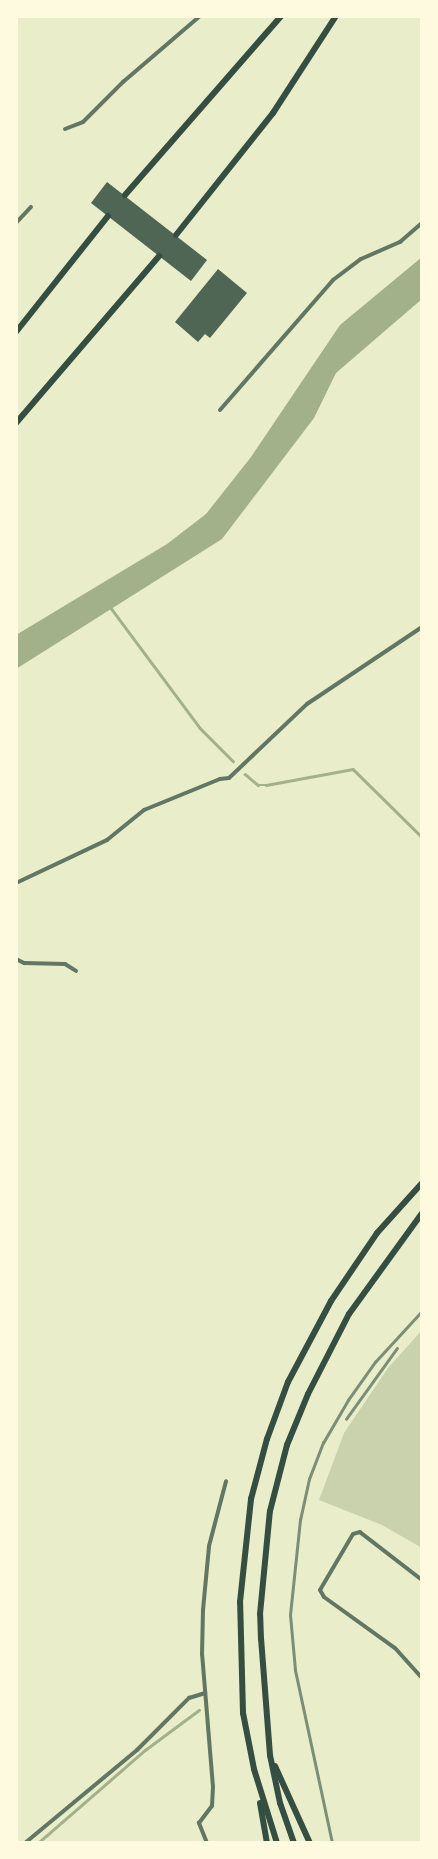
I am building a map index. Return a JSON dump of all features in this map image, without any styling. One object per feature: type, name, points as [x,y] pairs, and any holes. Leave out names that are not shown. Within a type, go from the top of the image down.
[{"type":"highway","points":[[125,195],[281,16]]},
{"type":"highway","points":[[176,235],[273,113],[336,16]]},
{"type":"highway","points":[[16,332],[108,216]]},
{"type":"highway","points":[[16,423],[159,256]]},
{"type":"highway","points":[[267,1843],[243,1713],[240,1602],[251,1499],[267,1439],[288,1382],[331,1301],[378,1233],[422,1183]]},
{"type":"highway","points":[[294,1843],[280,1803],[270,1756],[260,1614],[270,1511],[287,1445],[308,1394],[349,1314],[422,1213]]},
{"type":"highway","points":[[270,1756],[310,1843]]},
{"type":"highway","points":[[254,1769],[277,1843]]},
{"type":"street","points":[[65,130],[82,122],[123,82],[200,16]]},
{"type":"street","points":[[16,223],[31,207]]},
{"type":"street","points":[[220,410],[333,280],[361,260],[400,242],[422,223]]},
{"type":"street","points":[[16,883],[107,840],[144,810],[220,779],[229,778],[326,689],[422,627]]},
{"type":"street","points":[[16,959],[24,963],[65,964],[76,971]]},
{"type":"street","points":[[207,1843],[199,1823],[212,1806],[202,1654],[205,1589],[209,1546],[226,1481]]},
{"type":"street","points":[[422,1580],[360,1532],[353,1534],[320,1590],[324,1596],[395,1648],[422,1678]]},
{"type":"street","points":[[25,1843],[137,1750],[189,1698],[205,1693]]},
{"type":"shaded area","points":[[422,257],[422,299],[336,373],[314,418],[222,539],[16,669],[16,635],[167,544],[206,514],[251,457],[340,325]]},
{"type":"shaded area","points":[[422,1330],[422,1548],[382,1525],[319,1500],[344,1433],[388,1368]]},
{"type":"building","points":[[107,182],[207,260],[191,281],[91,203]]},
{"type":"building","points":[[218,269],[247,293],[210,338],[205,334],[198,342],[175,322]]},
{"type":"waterway","points":[[111,608],[200,728],[233,761]]},
{"type":"waterway","points":[[245,774],[258,785],[266,785],[353,769],[422,837]]},
{"type":"waterway","points":[[38,1843],[145,1750],[199,1710]]},
{"type":"railway","points":[[332,1843],[295,1670],[290,1615],[300,1520],[309,1479],[323,1443],[348,1400],[375,1362],[422,1311]]},
{"type":"railway","points":[[346,1419],[397,1348]]}]
